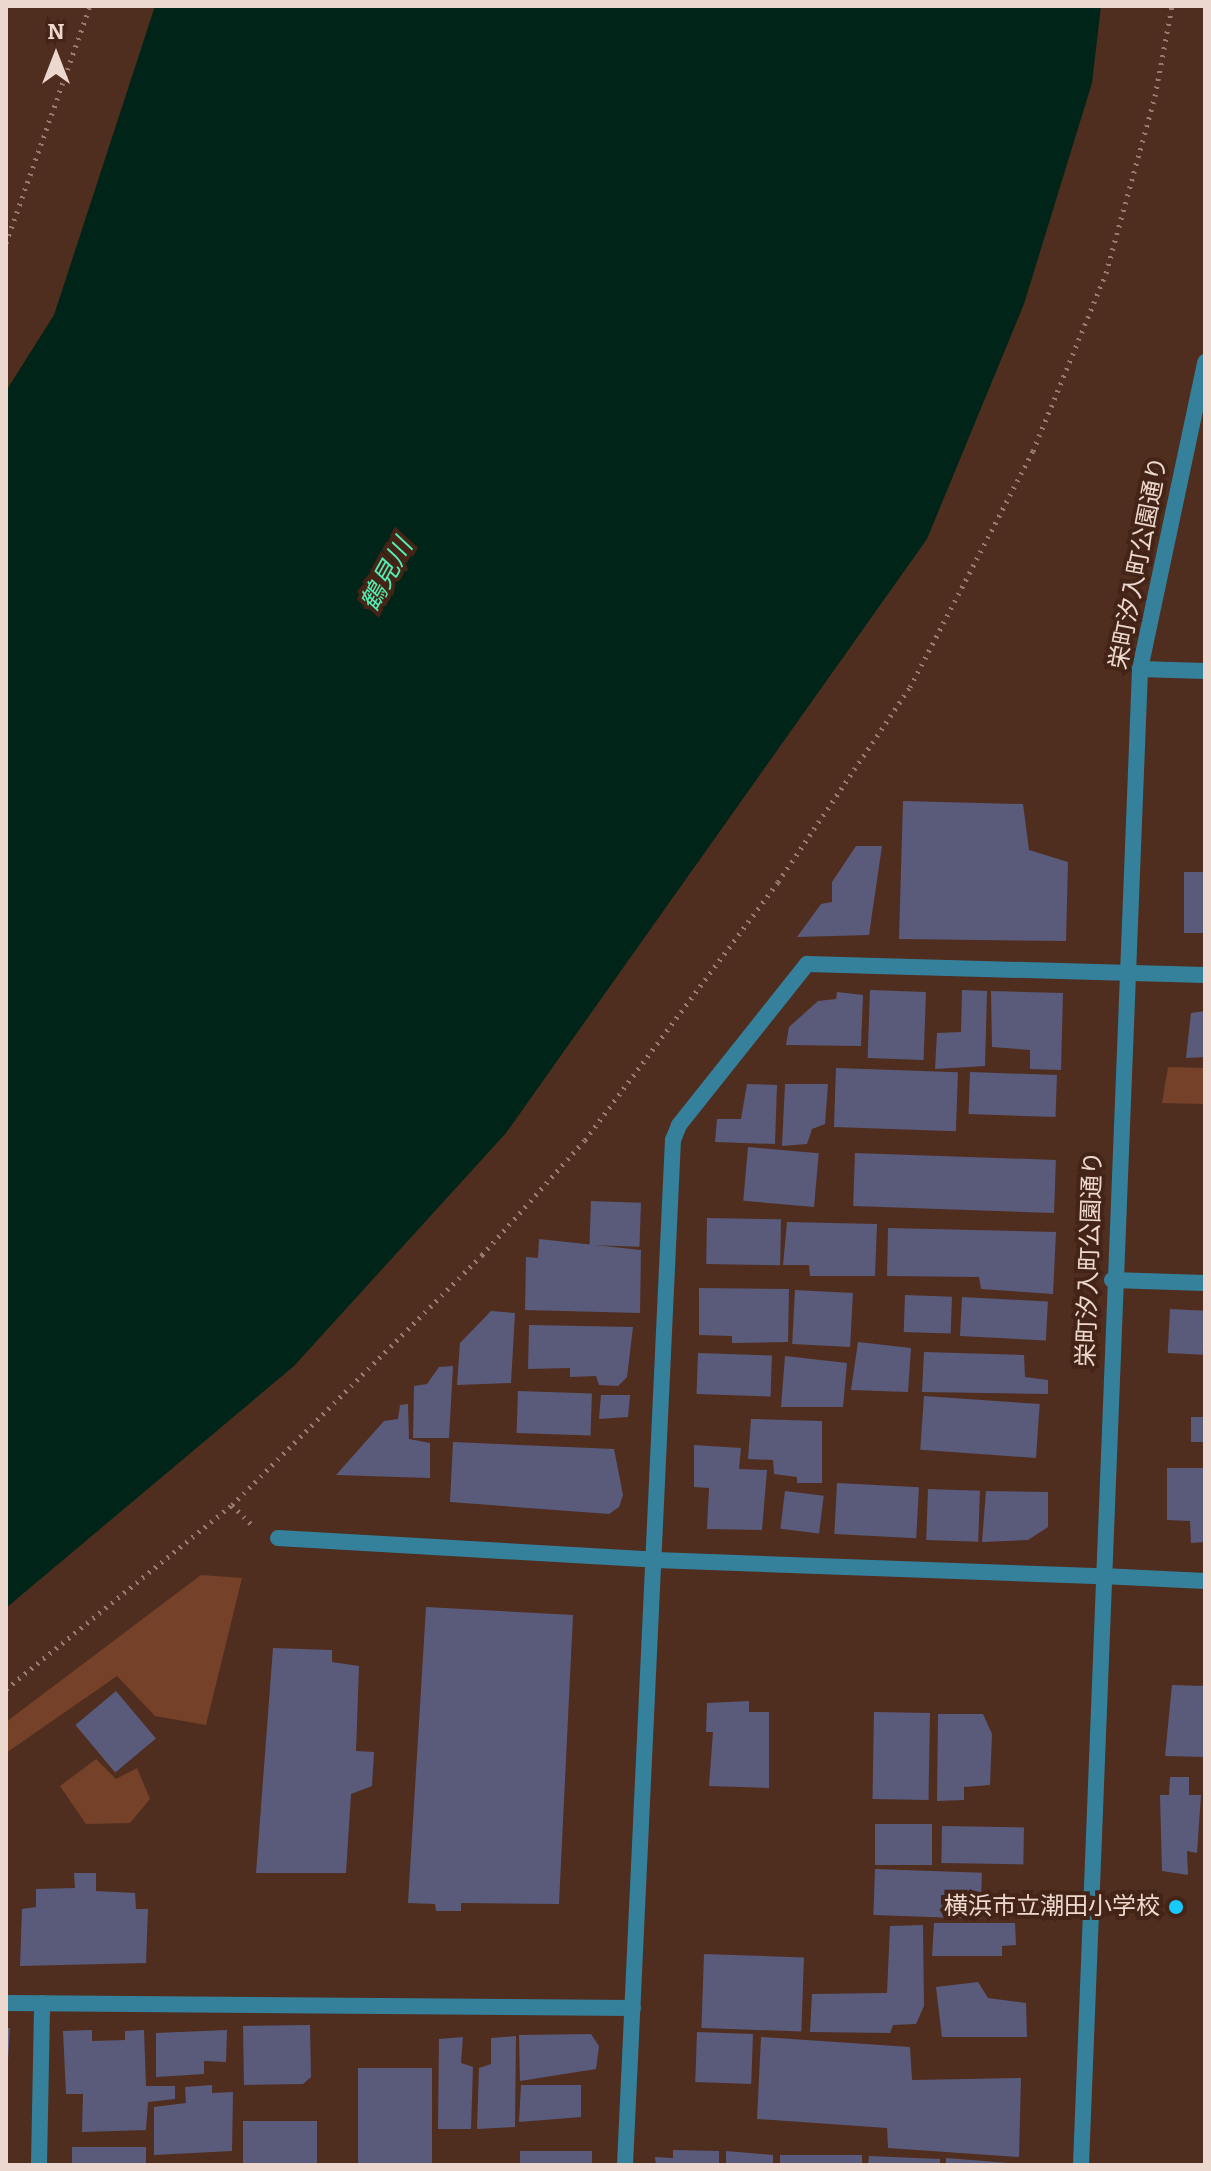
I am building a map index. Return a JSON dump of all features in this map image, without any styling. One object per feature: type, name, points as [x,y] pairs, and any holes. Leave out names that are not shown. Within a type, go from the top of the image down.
[{"type":"street","name":"栄町汐入町公園通り","points":[[1081,2165],[1112,1280],[1140,669],[1205,362]]},
{"type":"street","points":[[1140,669],[1205,671]]},
{"type":"street","points":[[625,2165],[656,1560],[673,1140],[807,964],[1205,975]]},
{"type":"street","points":[[1112,1280],[1205,1283]]},
{"type":"street","points":[[278,1538],[656,1560],[1205,1581]]},
{"type":"street","points":[[6,2003],[633,2008]]},
{"type":"street","points":[[39,2165],[42,2003]]},
{"type":"path","points":[[6,243],[90,6]]},
{"type":"path","points":[[6,1689],[232,1505],[482,1255],[585,1140],[778,882],[910,687],[1033,451],[1106,273],[1155,96],[1172,6]]},
{"type":"shaded area","points":[[1168,1067],[1205,1068],[1205,1104],[1162,1103]]},
{"type":"shaded area","points":[[201,1575],[242,1578],[206,1725],[155,1716],[117,1676],[6,1753],[6,1722]]},
{"type":"shaded area","points":[[96,1759],[116,1779],[137,1768],[150,1799],[130,1823],[86,1824],[60,1786]]},
{"type":"water","name":"鶴見川","points":[[155,6],[1101,6],[1092,83],[1024,304],[927,539],[506,1133],[294,1366],[6,1608],[6,391],[54,315]]},
{"type":"building","points":[[903,801],[1023,804],[1029,850],[1068,862],[1066,941],[899,939]]},
{"type":"building","points":[[856,846],[882,846],[869,935],[797,937],[821,904],[832,902],[832,882]]},
{"type":"building","points":[[1184,872],[1205,872],[1205,933],[1184,933]]},
{"type":"building","points":[[870,990],[926,992],[924,1060],[868,1058]]},
{"type":"building","points":[[962,990],[987,991],[985,1066],[935,1069],[937,1033],[961,1032]]},
{"type":"building","points":[[991,991],[1063,993],[1061,1070],[1030,1069],[1030,1050],[992,1047]]},
{"type":"building","points":[[837,992],[863,995],[861,1046],[786,1045],[789,1027],[818,1001],[836,999]]},
{"type":"building","points":[[1205,1011],[1205,1057],[1186,1058],[1191,1013]]},
{"type":"building","points":[[836,1068],[958,1072],[956,1131],[834,1127]]},
{"type":"building","points":[[970,1072],[1057,1075],[1055,1117],[969,1114]]},
{"type":"building","points":[[747,1084],[777,1085],[775,1144],[715,1142],[717,1119],[741,1119]]},
{"type":"building","points":[[785,1084],[828,1084],[825,1124],[812,1129],[807,1144],[782,1146]]},
{"type":"building","points":[[748,1147],[819,1153],[814,1207],[743,1201]]},
{"type":"building","points":[[855,1153],[1056,1160],[1054,1213],[853,1206]]},
{"type":"building","points":[[591,1201],[641,1203],[639,1247],[589,1245]]},
{"type":"building","points":[[707,1218],[781,1219],[780,1265],[706,1264]]},
{"type":"building","points":[[787,1222],[877,1224],[875,1276],[810,1276],[809,1265],[783,1265]]},
{"type":"building","points":[[888,1228],[1056,1232],[1053,1294],[981,1289],[979,1277],[887,1276]]},
{"type":"building","points":[[539,1239],[641,1250],[640,1313],[525,1310],[526,1257],[538,1258]]},
{"type":"building","points":[[699,1288],[789,1289],[788,1342],[732,1343],[732,1336],[699,1335]]},
{"type":"building","points":[[795,1290],[853,1293],[850,1347],[792,1344]]},
{"type":"building","points":[[905,1295],[952,1297],[951,1334],[904,1332]]},
{"type":"building","points":[[962,1297],[1048,1302],[1046,1340],[960,1336]]},
{"type":"building","points":[[1170,1309],[1205,1311],[1203,1355],[1168,1353]]},
{"type":"building","points":[[491,1311],[515,1313],[511,1383],[457,1385],[460,1343]]},
{"type":"building","points":[[529,1325],[633,1327],[627,1377],[618,1386],[599,1385],[596,1376],[570,1377],[570,1368],[528,1369]]},
{"type":"building","points":[[858,1342],[911,1348],[908,1392],[851,1390]]},
{"type":"building","points":[[924,1352],[1024,1355],[1025,1377],[1048,1380],[1048,1394],[922,1392]]},
{"type":"building","points":[[698,1353],[772,1356],[771,1397],[697,1394]]},
{"type":"building","points":[[785,1356],[847,1363],[843,1407],[781,1407]]},
{"type":"building","points":[[453,1366],[449,1438],[413,1438],[414,1386],[427,1384],[439,1367]]},
{"type":"building","points":[[518,1391],[592,1394],[590,1436],[517,1433]]},
{"type":"building","points":[[601,1395],[630,1395],[628,1417],[599,1419]]},
{"type":"building","points":[[924,1396],[1040,1404],[1036,1458],[920,1450]]},
{"type":"building","points":[[408,1404],[409,1439],[430,1443],[430,1478],[336,1475],[384,1421],[398,1419],[400,1405]]},
{"type":"building","points":[[1191,1417],[1205,1417],[1205,1442],[1191,1442]]},
{"type":"building","points":[[751,1419],[822,1421],[822,1483],[797,1483],[797,1477],[774,1474],[773,1460],[748,1459]]},
{"type":"building","points":[[453,1442],[614,1449],[623,1495],[619,1507],[609,1514],[450,1502]]},
{"type":"building","points":[[694,1445],[741,1448],[739,1469],[767,1470],[762,1530],[707,1529],[709,1488],[694,1487]]},
{"type":"building","points":[[1167,1468],[1205,1468],[1205,1542],[1191,1543],[1190,1521],[1167,1520]]},
{"type":"building","points":[[837,1483],[919,1487],[916,1538],[834,1534]]},
{"type":"building","points":[[928,1489],[980,1491],[978,1542],[926,1540]]},
{"type":"building","points":[[785,1491],[824,1496],[819,1533],[780,1529]]},
{"type":"building","points":[[986,1491],[1048,1492],[1048,1527],[1028,1540],[982,1542]]},
{"type":"building","points":[[426,1607],[573,1615],[559,1904],[461,1903],[461,1911],[436,1911],[435,1904],[408,1903]]},
{"type":"building","points":[[273,1648],[332,1650],[332,1662],[359,1666],[356,1751],[374,1752],[372,1786],[351,1794],[346,1873],[256,1873]]},
{"type":"building","points":[[1172,1685],[1205,1686],[1205,1757],[1165,1756]]},
{"type":"building","points":[[116,1691],[156,1738],[115,1773],[75,1725]]},
{"type":"building","points":[[749,1701],[749,1712],[769,1712],[769,1788],[709,1786],[713,1732],[706,1732],[707,1703]]},
{"type":"building","points":[[874,1712],[930,1713],[928,1800],[872,1799]]},
{"type":"building","points":[[938,1714],[983,1714],[992,1734],[990,1785],[964,1787],[964,1800],[937,1801]]},
{"type":"building","points":[[1170,1777],[1189,1777],[1189,1795],[1201,1795],[1197,1853],[1187,1851],[1188,1875],[1162,1871],[1160,1795],[1169,1795]]},
{"type":"building","points":[[875,1824],[932,1824],[932,1865],[875,1865]]},
{"type":"building","points":[[942,1826],[1024,1827],[1023,1864],[941,1863]]},
{"type":"building","points":[[875,1869],[982,1873],[980,1919],[873,1915]]},
{"type":"building","points":[[74,1873],[96,1873],[96,1891],[135,1893],[136,1909],[148,1909],[146,1963],[20,1966],[22,1909],[36,1907],[36,1889],[75,1888]]},
{"type":"building","points":[[934,1923],[1015,1923],[1016,1945],[1002,1946],[1002,1956],[932,1956]]},
{"type":"building","points":[[923,1925],[924,2006],[916,2024],[893,2025],[890,2033],[810,2032],[812,1994],[887,1993],[890,1926]]},
{"type":"building","points":[[704,1954],[804,1957],[801,2031],[701,2028]]},
{"type":"building","points":[[978,1982],[988,1998],[1026,2003],[1027,2037],[942,2037],[936,1987]]},
{"type":"building","points":[[310,2025],[311,2077],[303,2084],[244,2085],[243,2026]]},
{"type":"building","points":[[6,2028],[10,2028],[6,2092]]},
{"type":"building","points":[[92,2030],[92,2041],[125,2040],[125,2031],[144,2030],[146,2086],[175,2086],[175,2099],[148,2102],[146,2130],[82,2132],[83,2094],[66,2094],[63,2031]]},
{"type":"building","points":[[227,2030],[226,2062],[204,2061],[204,2074],[156,2077],[156,2033]]},
{"type":"building","points":[[697,2032],[753,2034],[751,2084],[695,2082]]},
{"type":"building","points":[[591,2034],[599,2046],[596,2069],[520,2081],[519,2035]]},
{"type":"building","points":[[516,2036],[515,2127],[477,2129],[479,2068],[491,2064],[491,2038]]},
{"type":"building","points":[[463,2037],[461,2063],[473,2067],[471,2129],[438,2129],[439,2039]]},
{"type":"building","points":[[761,2037],[910,2047],[912,2080],[1021,2078],[1019,2157],[888,2148],[887,2128],[757,2119]]},
{"type":"building","points":[[358,2068],[432,2068],[432,2165],[358,2165]]},
{"type":"building","points":[[212,2085],[212,2093],[233,2092],[232,2151],[154,2155],[154,2107],[186,2103],[185,2087]]},
{"type":"building","points":[[521,2085],[581,2085],[581,2117],[519,2122]]},
{"type":"building","points":[[243,2121],[317,2121],[317,2165],[243,2165]]},
{"type":"building","points":[[72,2147],[146,2147],[146,2165],[72,2165]]},
{"type":"building","points":[[673,2150],[719,2151],[719,2165],[656,2165],[655,2157],[673,2158]]},
{"type":"building","points":[[520,2151],[592,2151],[592,2165],[520,2165]]},
{"type":"building","points":[[726,2151],[773,2155],[773,2165],[726,2165]]},
{"type":"building","points":[[780,2155],[862,2155],[862,2165],[780,2165]]},
{"type":"building","points":[[869,2156],[940,2159],[940,2165],[868,2165]]},
{"type":"building","points":[[946,2158],[1009,2163],[1009,2165],[946,2165]]},
{"type":"place","name":"横浜市立潮田小学校","points":[[1176,1907]]}]
